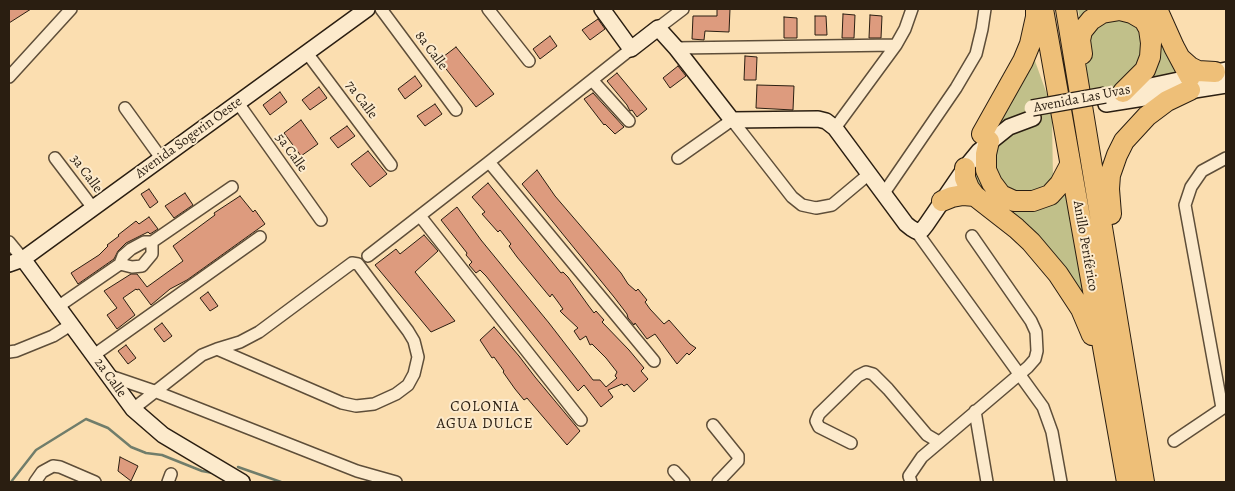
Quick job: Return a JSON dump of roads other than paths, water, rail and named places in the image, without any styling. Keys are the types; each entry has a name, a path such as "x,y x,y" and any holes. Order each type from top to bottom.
{"highway":[{"path":"1036,9 1030,44 986,138 986,170 992,183 1001,195 1014,201 1033,201 1050,195 1060,184 1070,165"},
{"name":"Anillo Periférico","path":"1043,9 1127,482"},
{"name":"Anillo Periférico","path":"1066,9 1144,482"},
{"path":"1116,316 1109,189 1112,168 1124,141 1146,116 1190,84 1181,59 1174,48 1157,9"},
{"path":"1079,88 1083,62 1080,40 1082,31 1091,20 1102,13 1120,10 1132,13 1144,20 1149,29 1150,57 1145,70 1112,98"},
{"path":"1181,59 1198,71 1222,76"},
{"path":"965,168 965,178 975,196 1016,228 1058,274 1082,309 1106,368"},
{"path":"942,201 952,196 975,196"}],"street":[{"path":"9,78 71,9"},
{"name":"Avenida Sogerin Oeste","path":"9,264 23,258 368,9"},
{"name":"8a Calle","path":"381,9 456,110"},
{"path":"488,9 529,61"},
{"path":"602,9 631,49"},
{"path":"368,256 683,9"},
{"path":"835,128 896,45 905,29 912,9"},
{"path":"884,194 956,88 976,54 985,9"},
{"path":"658,28 676,48 792,197 802,205 816,208 832,205 869,174"},
{"path":"676,48 896,45"},
{"name":"7a Calle","path":"307,53 391,165"},
{"name":"Avenida Las Uvas","path":"916,231 922,230 926,225 1000,120 1017,112 1033,113 1190,84 1222,76"},
{"path":"592,80 629,121"},
{"name":"5a Calle","path":"238,103 321,220"},
{"path":"125,108 162,158"},
{"path":"678,158 732,120 818,119 826,121 835,128 906,224 916,231 1042,407 1052,432 1061,482"},
{"name":"3a Calle","path":"55,158 93,208"},
{"path":"1174,441 1224,407 1185,205 1192,187 1202,172 1226,158"},
{"path":"489,162 654,361"},
{"path":"59,306 120,264 123,256 130,249 144,242 152,242 232,187"},
{"path":"420,216 581,420"},
{"path":"911,482 909,476 922,457 1020,374 1035,359 1037,352 1036,332 1031,321 972,236"},
{"path":"94,355 260,237"},
{"name":"2a Calle","path":"9,242 59,306 133,409 163,435 242,482"},
{"path":"120,264 132,267 142,266 152,254 152,242"},
{"path":"133,409 202,355 217,349 240,342 259,332 352,263 358,264 408,331 414,341 418,357 414,374 408,385 396,394 374,404 356,406 342,403 217,349"},
{"path":"9,352 53,336 72,324"},
{"path":"851,443 819,427 816,421 819,414 858,376 866,372 873,374 888,389 927,436 939,442"},
{"path":"107,375 357,471 396,482"},
{"path":"975,411 987,482"},
{"path":"713,425 738,456 738,461 718,482"},
{"path":"35,482 42,472 53,466 60,467 95,482"},
{"path":"674,471 684,482"}],"waterway":[{"path":"11,482 36,450 86,419 108,428 131,447 146,453 162,455 202,471 213,473"},
{"path":"238,467 281,482"}],"district":[{"name":"COLONIA AGUA DULCE","path":"485,416"}]}
